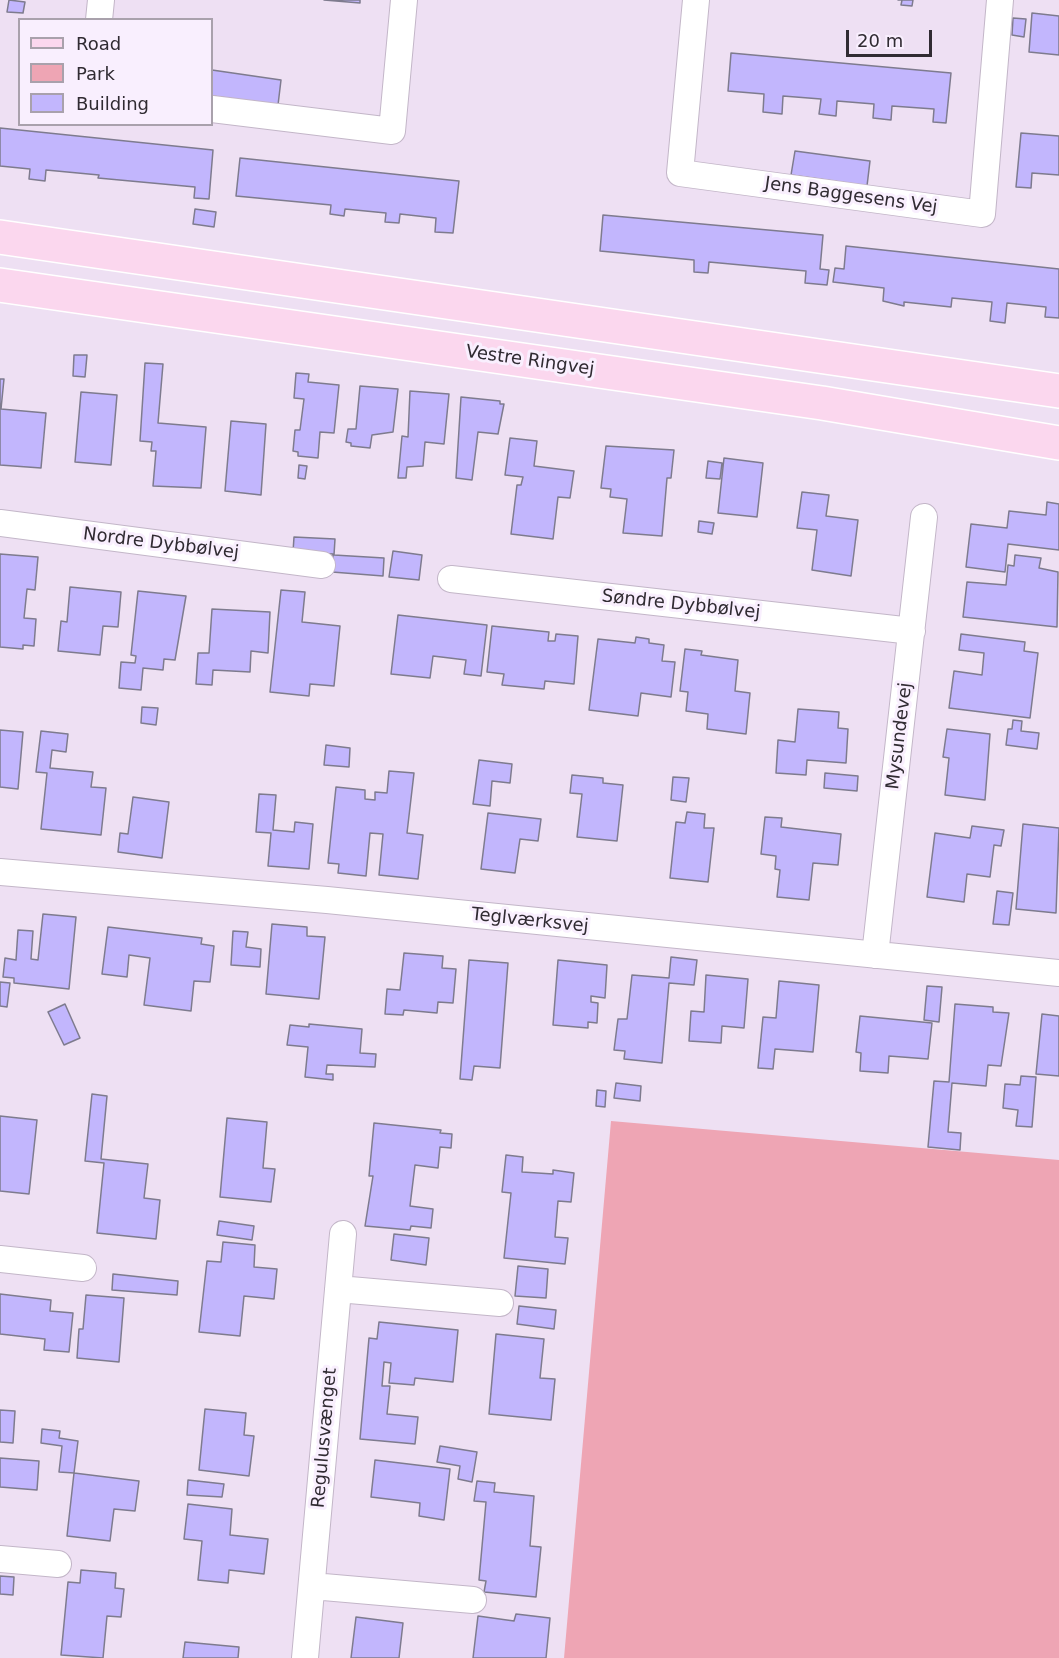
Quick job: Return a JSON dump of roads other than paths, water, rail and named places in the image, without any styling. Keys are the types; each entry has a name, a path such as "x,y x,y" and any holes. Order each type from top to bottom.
{"main road":[{"path":"0,237 1059,391"},
{"name":"Vestre Ringvej","path":"0,285 822,403 1059,443"}],"street":[{"path":"99,18 101,0"},
{"path":"213,109 392,131 404,0"},
{"name":"Jens Baggesens Vej","path":"696,0 680,173 982,214 1000,0"},
{"name":"Mysundevej","path":"874,955 924,517"},
{"name":"Nordre Dybbølvej","path":"0,523 322,565"},
{"name":"Søndre Dybbølvej","path":"451,579 912,630"},
{"name":"Teglværksvej","path":"0,872 327,900 1059,973"},
{"name":"Regulusvænget","path":"305,1658 344,1234"},
{"path":"0,1259 83,1268"},
{"path":"338,1289 500,1303"},
{"path":"0,1559 58,1564"},
{"path":"312,1586 472,1600"}]}
